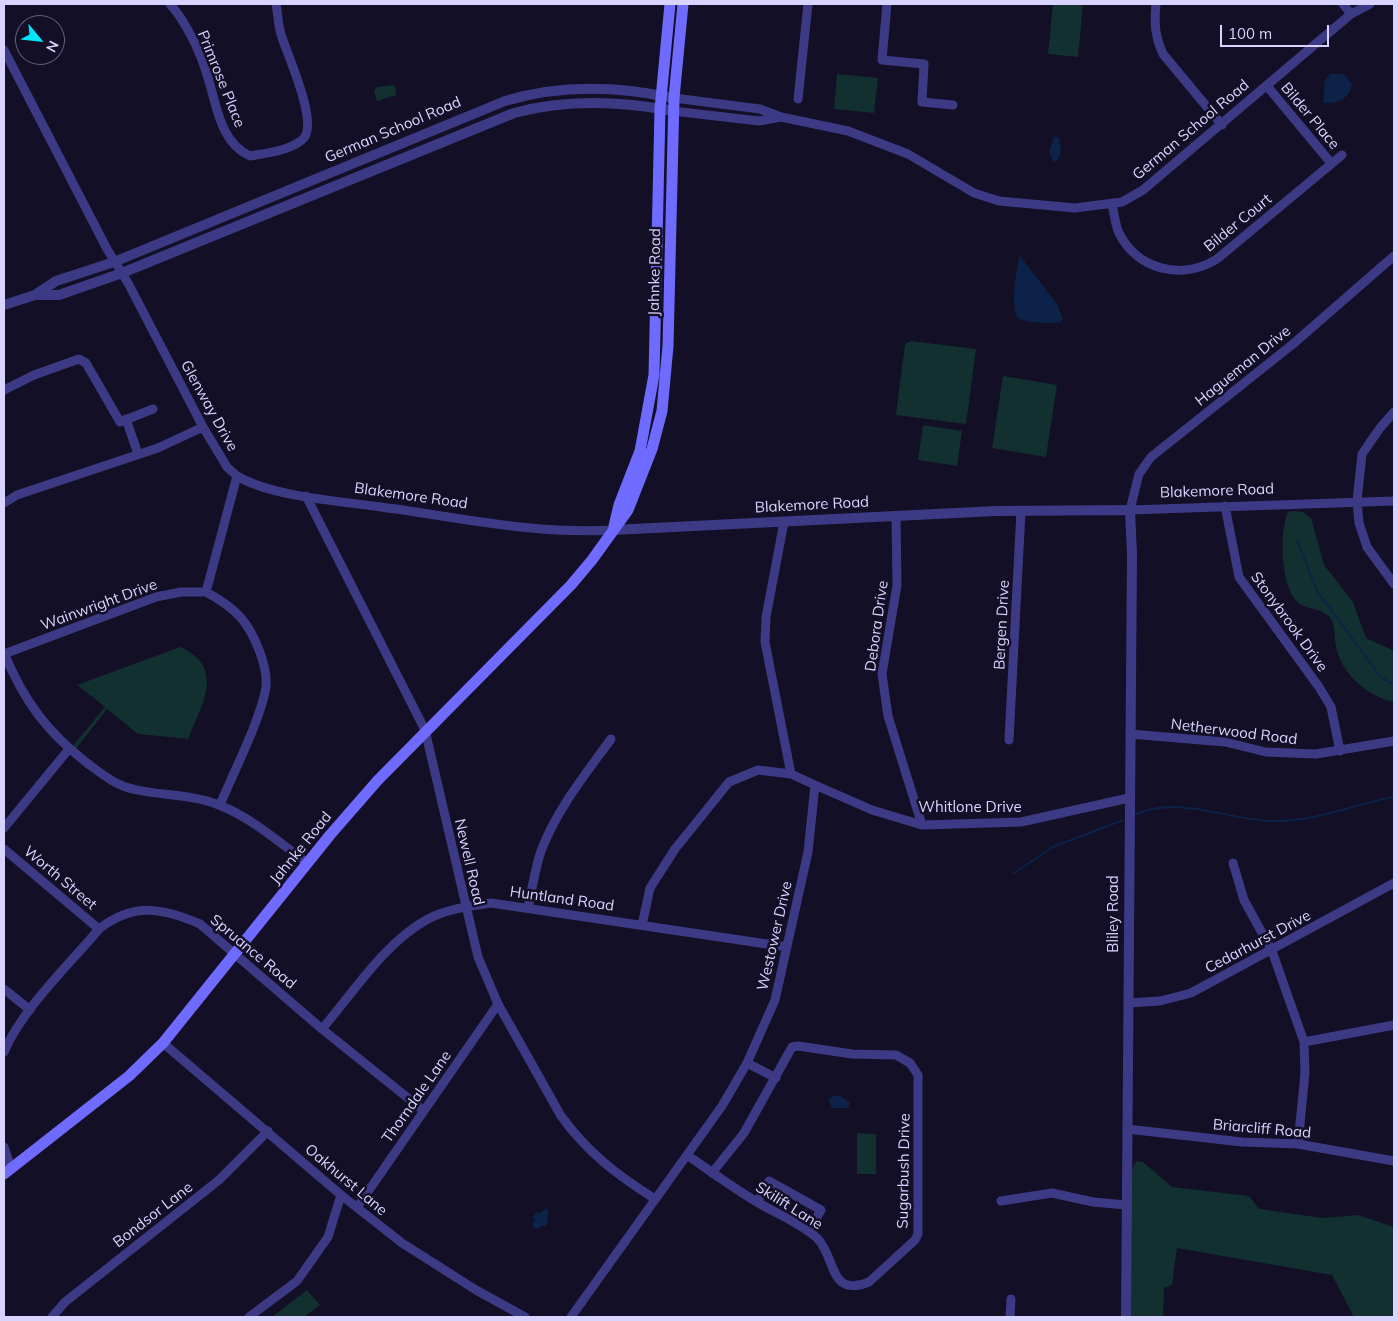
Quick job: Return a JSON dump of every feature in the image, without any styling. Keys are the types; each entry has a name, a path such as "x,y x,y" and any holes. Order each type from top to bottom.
{"main road":[{"name":"Jahnke Road","path":"612,530 619,505 638,455 653,381 660,108 670,4"},
{"name":"Jahnke Road","path":"8,1171 129,1076 164,1043 307,863 378,780 425,730 571,585 592,560 628,510 644,474 659,425 664,392 669,324 673,111 683,4"}],"street":[{"name":"Primrose Place","path":"170,4 180,16 207,74 217,113 235,146 250,156 283,149 303,140 308,132 302,90 281,34 276,4"},
{"path":"798,98 808,4"},
{"path":"887,4 882,60 924,64 922,102 953,105"},
{"path":"1156,4 1155,28 1163,54 1222,124"},
{"path":"1342,4 1351,14"},
{"name":"German School Road","path":"4,305 35,295 56,281 114,262 493,105 543,92 582,88 760,109 781,117 828,125 870,138 908,154 974,193 999,201 1064,208 1112,204 1130,199 1143,190 1351,14 1370,4"},
{"name":"Glenway Drive","path":"4,50 203,428 227,467 237,476"},
{"name":"Bilder Place","path":"1267,86 1331,163"},
{"name":"German School Road","path":"35,295 59,295 122,273 514,113 546,106 579,102 660,108 759,121 781,117"},
{"name":"Bilder Court","path":"1112,204 1119,232 1135,254 1161,269 1193,270 1217,259 1342,155"},
{"name":"Hagueman Drive","path":"1130,510 1139,474 1151,457 1293,344 1394,256"},
{"path":"4,390 34,375 80,359 86,363 120,422 153,409"},
{"path":"1394,412 1362,454 1357,501 1359,522 1367,547 1394,584"},
{"path":"126,419 138,454"},
{"path":"4,503 18,495 158,448 203,428"},
{"path":"220,805 256,718 266,686 263,664 254,641 242,620 224,602 206,592 237,476"},
{"name":"Blakemore Road","path":"237,476 250,484 306,496 520,526 589,531 1021,511 1130,510 1394,501"},
{"name":"Newell Road","path":"306,496 425,730 478,957 498,1004 560,1116 570,1129 614,1173 654,1200"},
{"name":"Stonybrook Drive","path":"1224,506 1239,577 1319,687 1331,708 1340,751"},
{"name":"Bliley Road","path":"1126,1317 1132,555 1130,510"},
{"name":"Bergen Drive","path":"1009,740 1021,511"},
{"name":"Debora Drive","path":"896,516 897,585 882,674 888,716 922,825"},
{"path":"784,522 766,617 765,642 791,774"},
{"name":"Wainwright Drive","path":"4,654 156,598 181,592 206,592"},
{"path":"4,654 27,702 42,722 69,749 106,778 144,791 205,800 220,805 248,818 307,863"},
{"name":"Netherwood Road","path":"1130,734 1225,742 1266,752 1316,754 1394,741"},
{"path":"528,908 535,874 550,832 568,800 611,739"},
{"path":"4,828 69,749"},
{"path":"642,925 650,888 675,849 729,782 758,770 791,774 815,785"},
{"name":"Whitlone Drive","path":"815,785 872,810 922,825 1021,822 1129,798"},
{"name":"Westower Drive","path":"572,1317 722,1106 747,1063 774,1000 787,947 808,852 815,785"},
{"name":"Worth Street","path":"4,849 99,929"},
{"path":"1233,864 1244,900 1272,951 1304,1042 1305,1073 1298,1144"},
{"name":"Cedarhurst Drive","path":"1128,1003 1160,1001 1191,993 1272,951 1394,883"},
{"name":"Huntland Road","path":"322,1030 397,940 429,919 465,906 491,903 787,947"},
{"name":"Spruance Road","path":"4,1052 10,1038 30,1010 99,929 112,919 154,909 177,914 200,924 322,1030 424,1111"},
{"path":"4,989 30,1010"},
{"name":"Thorndale Lane","path":"358,1206 498,1004"},
{"path":"1304,1042 1394,1025"},
{"name":"Oakhurst Lane","path":"164,1043 340,1195 358,1206 374,1221 418,1254 476,1290 525,1317"},
{"name":"Sugarbush Drive","path":"776,1078 792,1047 852,1054 896,1055 910,1063 918,1074 918,1234 915,1240 870,1282 860,1286"},
{"path":"712,1173 744,1133 776,1078 747,1063"},
{"name":"Briarcliff Road","path":"1128,1129 1242,1142 1298,1144 1394,1160"},
{"name":"Bondsor Lane","path":"56,1316 65,1302 220,1180 268,1131"},
{"path":"4,1147 8,1171"},
{"name":"Skilift Lane","path":"687,1155 756,1202 809,1232 823,1245 837,1279 848,1286 860,1286"},
{"path":"756,1202 770,1180 821,1210 809,1232"},
{"path":"1001,1200 1052,1193 1093,1202 1126,1205"},
{"path":"249,1317 296,1281 328,1237 340,1195"},
{"path":"1010,1317 1011,1299"}],"green space":[{"path":"1053,4 1083,4 1078,57 1048,54"},
{"path":"837,74 878,78 874,113 834,109"},
{"path":"395,85 396,95 377,101 374,91 377,87"},
{"path":"911,341 976,349 966,424 896,415 905,344"},
{"path":"1003,376 1057,385 1046,457 992,448"},
{"path":"923,425 962,431 957,466 918,460"},
{"path":"1288,512 1303,512 1311,518 1324,565 1353,602 1366,638 1394,651 1394,702 1367,691 1352,677 1337,651 1332,621 1323,612 1302,605 1289,588 1283,562 1283,534"},
{"path":"180,647 194,655 203,665 206,676 207,688 204,700 188,739 138,734 107,709 75,750 72,747 105,707 77,685"},
{"path":"857,1133 876,1134 876,1174 857,1174"},
{"path":"1137,1161 1143,1162 1172,1187 1249,1196 1259,1209 1323,1218 1358,1215 1394,1227 1394,1317 1354,1317 1332,1275 1177,1248 1172,1285 1164,1288 1163,1317 1129,1317 1131,1170"},
{"path":"307,1290 320,1305 304,1317 272,1317"}],"water":[{"path":"1330,74 1344,74 1352,85 1348,94 1342,100 1324,103 1325,81"},
{"path":"1054,137 1059,138 1061,151 1059,157 1054,162 1049,153"},
{"path":"1020,256 1057,304 1063,319 1061,322 1039,323 1018,318 1014,307 1014,298"},
{"path":"833,1096 841,1096 850,1103 848,1108 832,1108 829,1100"},
{"path":"545,1209 549,1211 547,1218 549,1221 545,1227 543,1225 535,1229 532,1224 535,1219 533,1217 537,1212 540,1213"}],"waterway":[{"path":"1297,540 1317,591 1380,676 1394,685"},
{"path":"1134,815 1151,809 1167,807 1202,810 1253,819 1286,821 1317,816 1394,797"},
{"path":"1014,873 1053,847 1123,820"}]}
